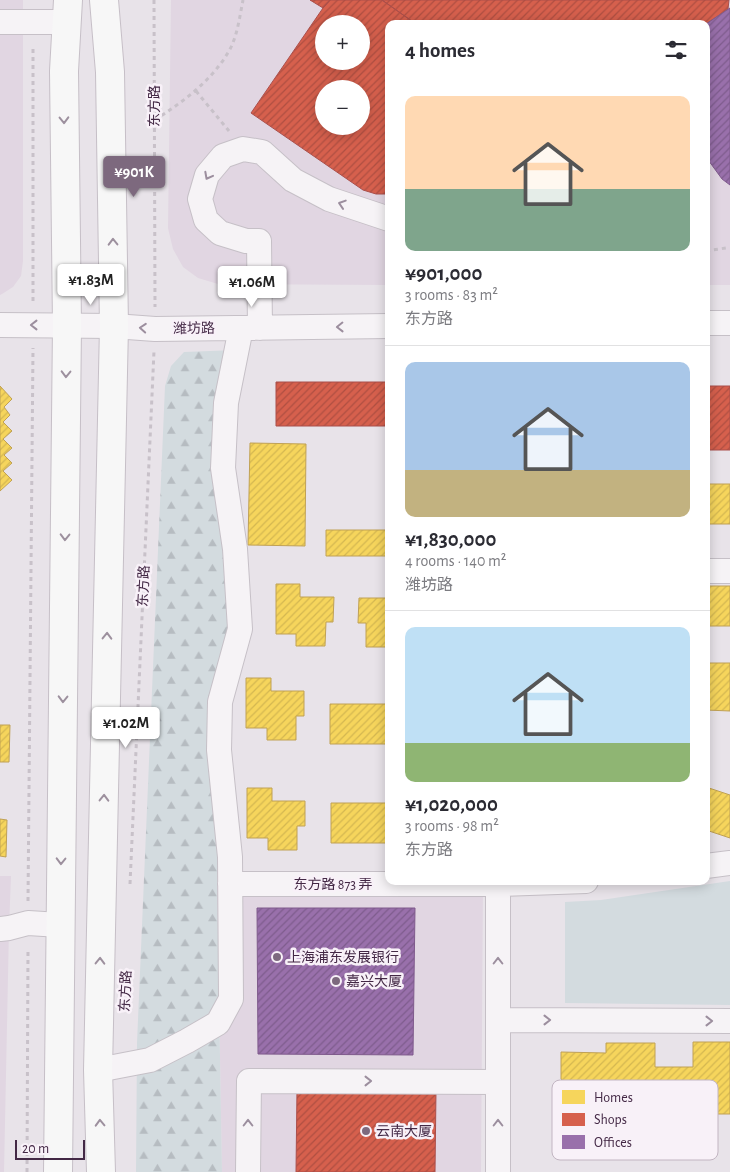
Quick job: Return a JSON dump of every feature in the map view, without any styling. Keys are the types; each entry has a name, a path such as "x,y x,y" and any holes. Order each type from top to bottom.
{"main road":[{"name":"东方路","path":"101,1172 98,1070 114,326 110,72 104,0"},
{"name":"东方路","path":"110,72 117,0"},
{"path":"52,11 64,71 67,325 58,1172"}],"street":[{"path":"0,22 52,11"},
{"path":"98,1070 150,1060 187,1041 218,1023 231,999 230,857 219,750 220,702 240,629 235,549 223,468 226,403 250,328 259,241 246,241 220,233 206,220 200,199 207,175 223,156 243,149 262,152 293,180 329,199 385,218"},
{"path":"710,323 730,323"},
{"name":"潍坊路","path":"0,325 114,326 155,329 385,326"},
{"path":"710,571 730,571"},
{"path":"710,866 730,863"},
{"name":"东方路 873 弄","path":"230,884 385,884"},
{"path":"498,885 498,1172"},
{"path":"0,929 28,923 60,925"},
{"path":"498,1020 730,1021"},
{"path":"248,1172 248,1081 498,1082"}],"path":[{"name":"东方路","path":"130,886 155,329 154,0"},
{"path":"154,120 176,107 216,70 232,47 242,0"},
{"path":"26,1172 33,325 52,11"},
{"path":"196,90 243,149"},
{"path":"710,250 726,248"}],"shaded area":[{"path":"0,0 23,0 23,261 21,276 13,287 0,295"},
{"path":"171,0 730,0 730,285 710,285 710,20 385,20 385,285 218,284 198,278 183,267 173,249 168,228"},
{"path":"0,876 11,876 4,1172 0,1172"},
{"path":"217,884 483,885 481,1172 222,1172"}],"green space":[{"path":"236,350 226,403 240,629 220,702 217,884 222,1172 136,1172 137,1043 165,386 171,366 184,352"},
{"path":"730,881 730,1005 565,1003 565,902 601,900"}],"building: Homes":[{"path":"0,386 12,399 4,407 10,415 3,422 12,431 3,439 12,448 4,455 12,463 3,471 12,480 0,491"},
{"path":"250,443 306,444 305,546 248,545"},
{"path":"710,484 730,484 730,524 710,524"},
{"path":"326,530 385,530 385,556 326,556"},
{"path":"276,584 300,584 300,597 334,597 333,622 326,622 325,646 296,646 296,634 276,634"},
{"path":"710,586 730,586 730,626 710,626"},
{"path":"359,598 385,598 385,647 366,647 366,623 358,623"},
{"path":"710,663 730,663 730,711 710,710"},
{"path":"246,678 271,678 271,691 304,691 304,716 296,716 296,740 267,740 267,728 246,728"},
{"path":"330,704 385,704 385,744 330,744"},
{"path":"0,725 10,725 9,762 0,762"},
{"path":"247,788 272,788 272,801 305,801 305,826 297,826 297,850 268,850 268,838 247,838"},
{"path":"710,788 730,795 730,838 710,831"},
{"path":"331,803 385,803 385,843 331,843"},
{"path":"0,819 7,820 6,857 0,856"},
{"path":"693,1042 730,1042 730,1114 718,1114 718,1080 562,1080 561,1052 606,1053 606,1043 655,1043 655,1067 693,1067"}],"building: Shops":[{"path":"310,0 330,0 323,8"},
{"path":"330,0 382,0 410,20 385,20 385,194 376,194 363,190 251,113 315,20 315,70 370,70 370,15 318,15"},
{"path":"382,0 729,0 728,9 710,21 410,20"},
{"path":"276,382 385,382 385,426 276,426"},
{"path":"710,386 730,386 730,450 710,450"},
{"name":"云南大厦","path":"297,1089 436,1090 435,1172 296,1172"}],"building: Offices":[{"path":"730,8 730,185 722,179 710,162 710,21"},
{"name":"嘉兴大厦","path":"257,908 415,908 413,1055 258,1054"}],"place":[{"name":"上海浦东发展银行","path":"277,957"},
{"name":"嘉兴大厦","path":"336,981"},
{"name":"云南大厦","path":"366,1131"}]}
